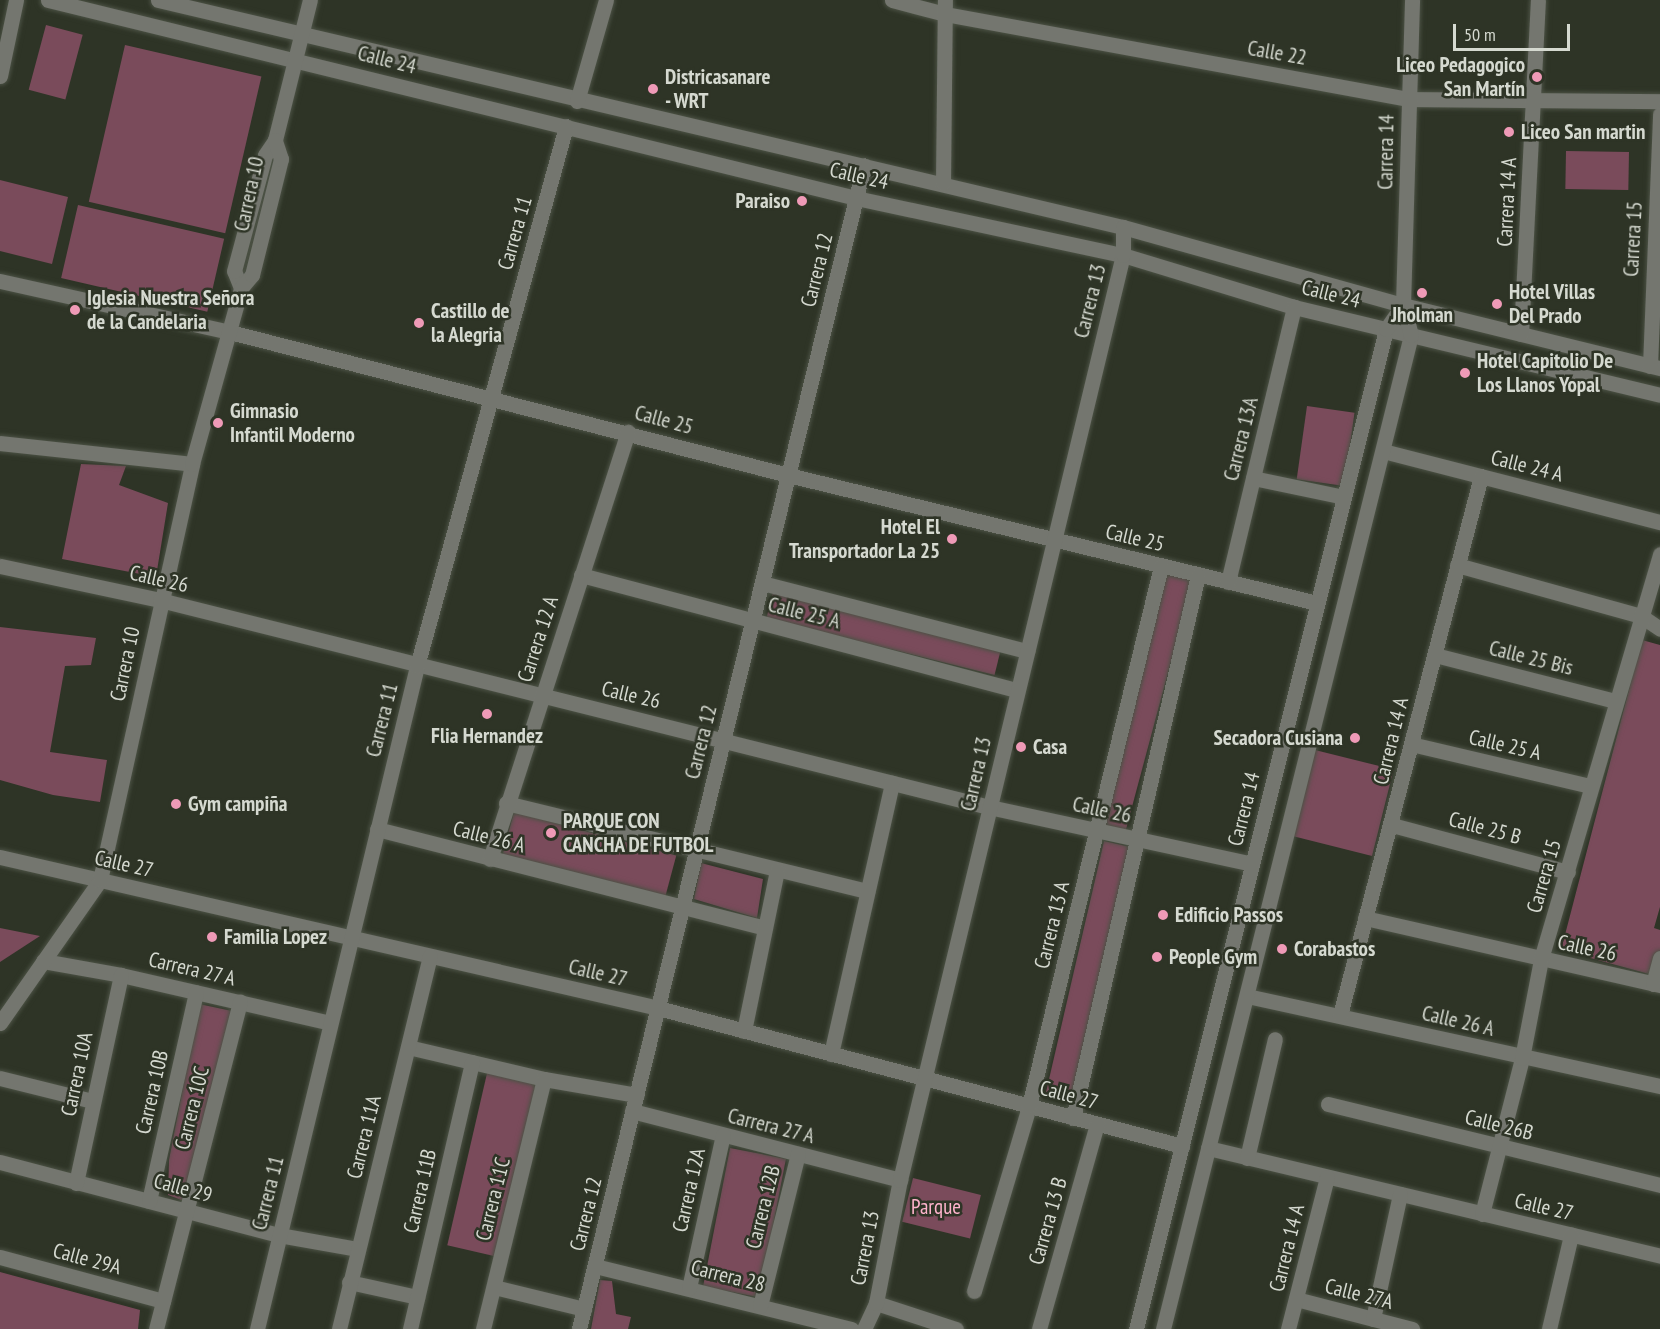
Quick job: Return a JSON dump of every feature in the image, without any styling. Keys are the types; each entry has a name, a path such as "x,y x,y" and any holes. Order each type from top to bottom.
{"street":[{"path":"0,76 16,0"},
{"name":"Calle 24","path":"48,0 297,59 856,198 1123,255 1294,307 1660,395"},
{"name":"Calle 24","path":"158,0 1123,227 1403,305 1655,367"},
{"name":"Carrera 10","path":"0,1023 100,880 160,600 192,464 241,288 234,271 265,155 276,140 310,0"},
{"path":"577,100 606,0"},
{"name":"Calle 22","path":"892,0 945,7 1408,99 1660,100"},
{"name":"Carrera 14","path":"1163,1329 1411,335 1403,305 1412,0"},
{"name":"Carrera 14 A","path":"1521,334 1538,0"},
{"path":"943,183 945,7"},
{"name":"Carrera 15","path":"1655,367 1660,114"},
{"name":"Carrera 11","path":"257,1329 417,666 566,126"},
{"name":"Carrera 12","path":"579,1329 864,165"},
{"name":"Carrera 13","path":"864,1329 876,1303 900,1180 1123,255 1123,227"},
{"name":"Calle 25","path":"0,281 230,332 628,432 788,475 1317,603"},
{"name":"Carrera 14","path":"1136,1329 1386,329 1403,305"},
{"name":"Carrera 13A","path":"1228,582 1294,307"},
{"name":"Carrera 12 A","path":"490,859 506,802 628,432"},
{"path":"0,443 192,464"},
{"name":"Calle 24 A","path":"1383,451 1660,522"},
{"name":"Carrera 14 A","path":"1340,1015 1392,825 1480,476"},
{"path":"1253,478 1344,497"},
{"name":"Carrera 15","path":"1482,1214 1522,1058 1541,959 1660,554"},
{"path":"1457,565 1641,616 1660,629"},
{"name":"Calle 26","path":"0,566 160,600 989,807 1252,864"},
{"name":"Carrera 13 A","path":"974,1291 1029,1106 1161,566"},
{"name":"Calle 25 A","path":"581,575 752,622 1017,690"},
{"path":"1073,1118 1139,840 1198,575"},
{"name":"Calle 25 A","path":"762,583 1027,651"},
{"name":"Calle 25 Bis","path":"1435,655 1616,701"},
{"name":"Calle 25 A","path":"1411,744 1590,786"},
{"path":"831,1054 892,783"},
{"path":"506,802 867,891"},
{"name":"Calle 25 B","path":"1392,825 1568,872"},
{"name":"Calle 26 A","path":"377,829 490,859 683,905 765,928"},
{"name":"Calle 27","path":"0,857 658,1008 1182,1146"},
{"path":"744,1032 777,870"},
{"name":"Calle 26","path":"1365,918 1657,984"},
{"name":"Carrera 11A","path":"339,1329 430,956"},
{"path":"1657,984 1660,958"},
{"name":"Carrera 27 A","path":"43,961 121,975 330,1023"},
{"name":"Carrera 10A","path":"76,1183 121,975"},
{"name":"Carrera 10B","path":"149,1201 196,992"},
{"name":"Calle 26 A","path":"1246,996 1340,1015 1522,1058 1660,1086"},
{"name":"Carrera 10C","path":"156,1329 240,1002"},
{"path":"1247,1158 1275,1039"},
{"path":"408,1047 544,1079 637,1095"},
{"name":"Carrera 11B","path":"410,1329 472,1062"},
{"path":"0,1078 93,1101"},
{"name":"Carrera 11C","path":"483,1329 544,1079"},
{"name":"Calle 26B","path":"1328,1104 1499,1148 1660,1185"},
{"name":"Carrera 27 A","path":"633,1111 900,1180"},
{"name":"Carrera 13 B","path":"1039,1329 1097,1124"},
{"name":"Carrera 12A","path":"689,1288 723,1135"},
{"name":"Calle 27","path":"1208,1148 1660,1256"},
{"name":"Carrera 12B","path":"760,1306 798,1154"},
{"name":"Calle 29","path":"0,1162 279,1235 357,1249"},
{"name":"Carrera 14 A","path":"1288,1329 1327,1177"},
{"path":"1373,1319 1400,1194"},
{"path":"1550,1329 1571,1235"},
{"name":"Calle 29A","path":"0,1257 163,1301"},
{"name":"Carrera 28","path":"594,1266 851,1329"},
{"path":"349,1282 417,1297"},
{"path":"494,1287 584,1310"},
{"name":"Calle 27A","path":"1296,1299 1412,1329"},
{"path":"876,1303 955,1329"}],"green space":[{"path":"46,25 83,35 65,100 29,90"},
{"path":"125,45 261,76 225,233 89,202"},
{"path":"1566,151 1629,152 1628,190 1565,189"},
{"path":"0,180 68,197 52,264 0,251"},
{"path":"78,205 224,239 207,312 61,278"},
{"path":"1307,406 1355,413 1344,486 1297,479"},
{"path":"81,464 126,466 119,485 168,503 156,577 62,559"},
{"path":"1167,572 1193,579 1125,832 1099,825"},
{"path":"773,592 1001,649 994,675 766,618"},
{"path":"0,627 96,638 91,665 65,666 50,752 107,760 100,802 53,795 0,780"},
{"path":"1642,640 1660,645 1660,907 1654,928 1660,930 1660,977 1561,950"},
{"path":"1315,750 1394,770 1372,856 1293,836"},
{"name":"PARQUE CON CANCHA DE FUTBOL","path":"514,812 676,855 665,898 503,855"},
{"path":"1104,841 1131,847 1072,1104 1045,1097"},
{"path":"701,863 763,879 757,918 694,899"},
{"path":"0,928 40,936 0,962"},
{"path":"199,1004 232,1011 184,1201 168,1195 169,1160"},
{"path":"488,1069 537,1080 496,1257 447,1245"},
{"path":"730,1148 786,1159 759,1297 703,1286"},
{"name":"Parque","path":"913,1178 981,1195 970,1239 902,1222"},
{"path":"0,1272 140,1310 138,1329 0,1329"},
{"path":"600,1280 612,1281 616,1314 631,1317 628,1329 591,1329"}],"place":[{"name":"Liceo Pedagogico San Martín","path":"1537,77"},
{"name":"Districasanare - WRT","path":"653,89"},
{"name":"Liceo San martin","path":"1509,132"},
{"name":"Paraiso","path":"802,201"},
{"name":"Jholman","path":"1422,293"},
{"name":"Hotel Villas Del Prado","path":"1497,304"},
{"name":"Iglesia Nuestra Señora de la Candelaria","path":"75,310"},
{"name":"Castillo de la Alegria","path":"419,323"},
{"name":"Hotel Capitolio De Los Llanos Yopal","path":"1465,373"},
{"name":"Gimnasio Infantil Moderno","path":"218,423"},
{"name":"Hotel El Transportador La 25","path":"952,539"},
{"name":"Flia Hernandez","path":"487,714"},
{"name":"Secadora Cusiana","path":"1355,738"},
{"name":"Casa","path":"1021,747"},
{"name":"Gym campiña","path":"176,804"},
{"name":"PARQUE CON CANCHA DE FUTBOL","path":"551,833"},
{"name":"Edificio Passos","path":"1163,915"},
{"name":"Familia Lopez","path":"212,937"},
{"name":"Corabastos","path":"1282,949"},
{"name":"People Gym","path":"1157,957"}]}
